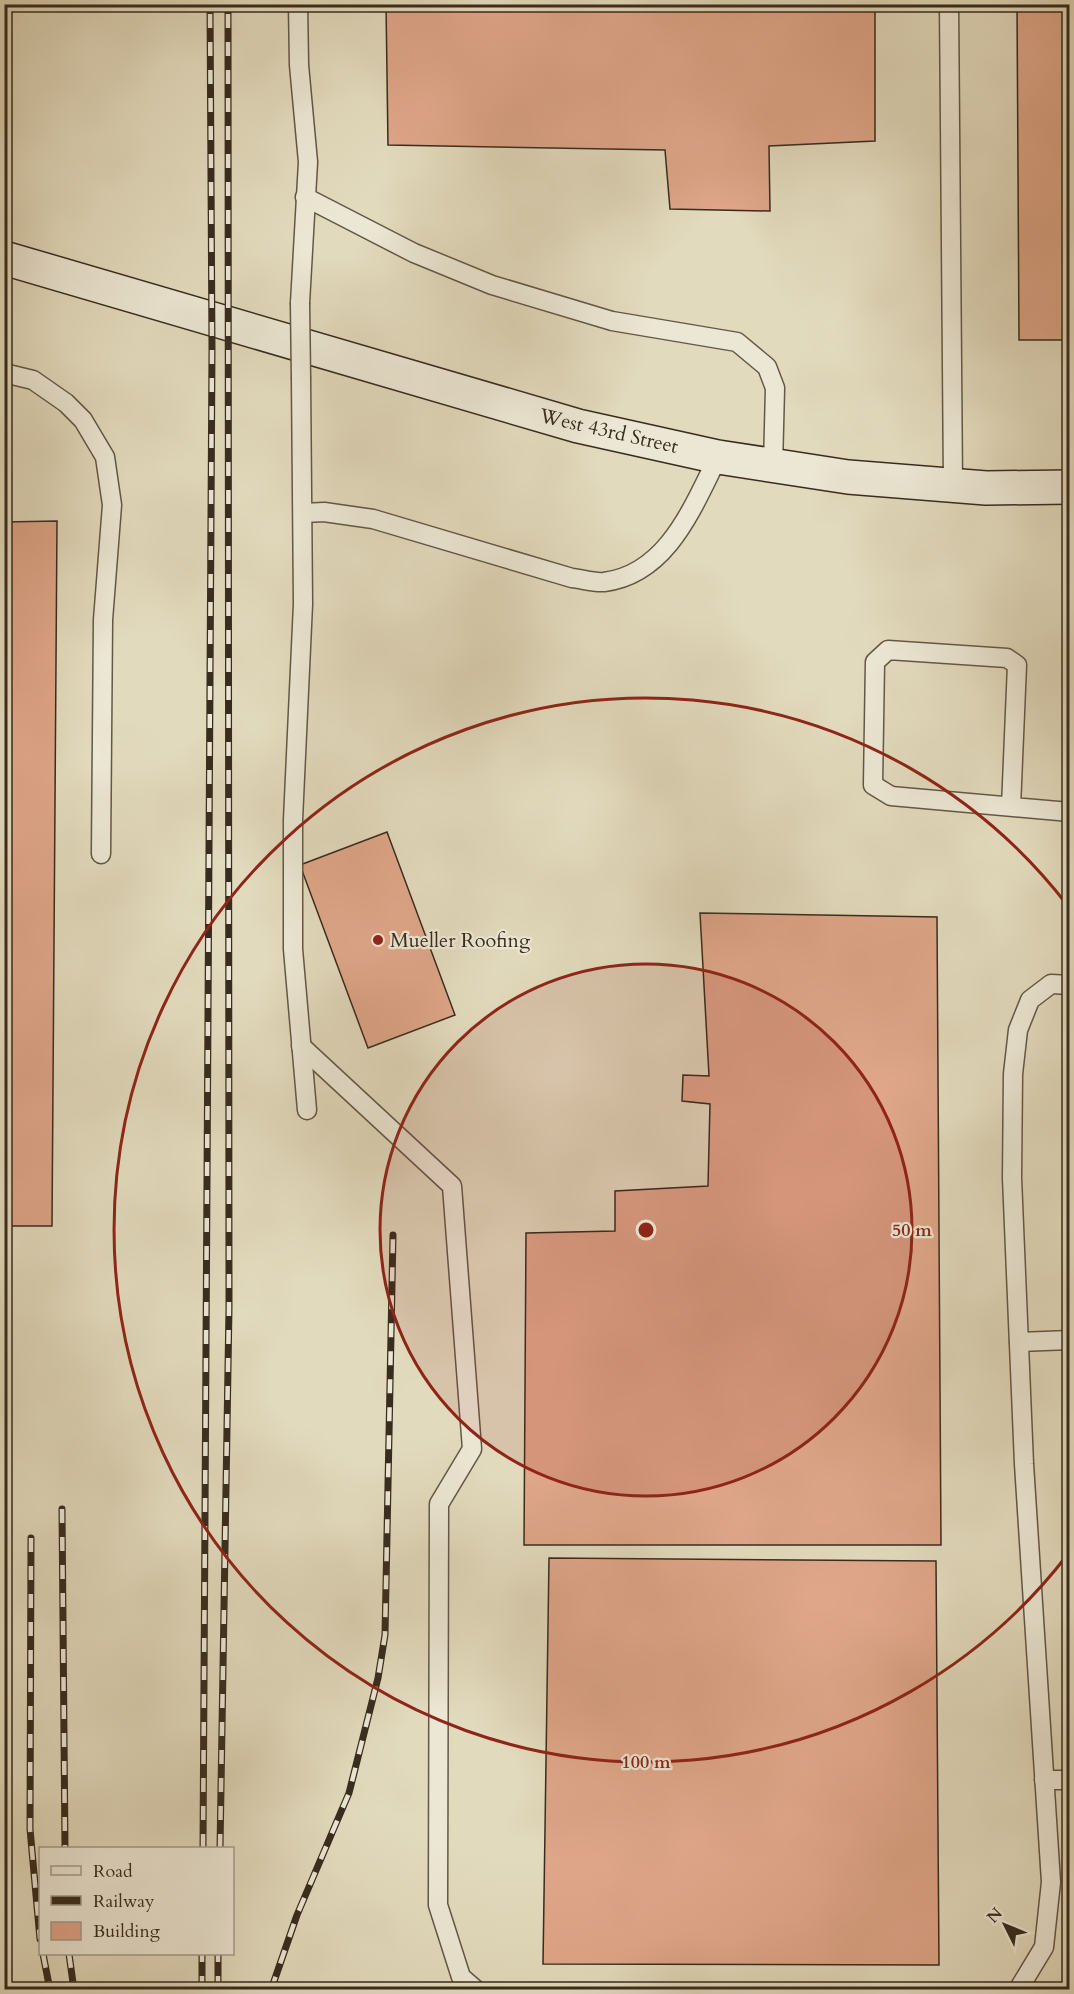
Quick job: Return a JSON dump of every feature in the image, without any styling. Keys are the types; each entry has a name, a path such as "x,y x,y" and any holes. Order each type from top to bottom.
{"street":[{"name":"West 43rd Street","path":"4,258 578,426 718,456 848,477 986,488 1070,487"}],"lane":[{"path":"298,4 299,65 308,162 300,303 303,604 293,820 293,949 307,1110"},
{"path":"950,4 953,485"},
{"path":"305,197 414,253 492,285 612,321 737,342 767,367 775,388 773,466"},
{"path":"4,374 33,380 66,403 83,420 105,457 112,505 103,620 101,854"},
{"path":"303,513 324,512 373,519 572,578 603,582 634,574 654,560 683,525 718,456"},
{"path":"1011,807 1017,665 1007,658 888,650 875,662 873,785 891,796 1011,807 1070,812"},
{"path":"1018,1989 1044,1947 1051,1882 1024,1464 1012,1178 1013,1074 1017,1030 1030,1000 1051,984 1070,985"},
{"path":"301,1046 453,1186 472,1449 439,1504 438,1905 461,1977 476,1989"},
{"path":"1019,1342 1070,1340"},
{"path":"1044,1780 1070,1780"}],"building":[{"path":"386,4 875,4 875,141 769,146 770,211 670,209 665,150 388,145"},
{"path":"1017,4 1070,4 1070,340 1019,340"},
{"path":"57,521 52,1226 4,1226 4,522"},
{"name":"Mueller Roofing","path":"387,832 455,1015 368,1048 300,865"},
{"path":"700,913 937,917 941,1545 524,1545 526,1233 615,1231 615,1191 708,1186 710,1104 682,1101 683,1075 709,1076"},
{"path":"549,1558 936,1561 939,1965 543,1964"}],"railway":[{"path":"203,1847 212,349 210,4"},
{"path":"220,1847 229,1308 228,4"},
{"path":"271,1990 297,1915 349,1793 378,1678 385,1635 393,1235"},
{"path":"62,1509 65,1847"},
{"path":"31,1538 30,1829 39,1928"},
{"path":"43,1955 50,1990"},
{"path":"69,1955 74,1990"},
{"path":"202,1955 202,1990"},
{"path":"218,1955 218,1990"}],"place":[{"name":"Mueller Roofing","path":"378,940"}]}
